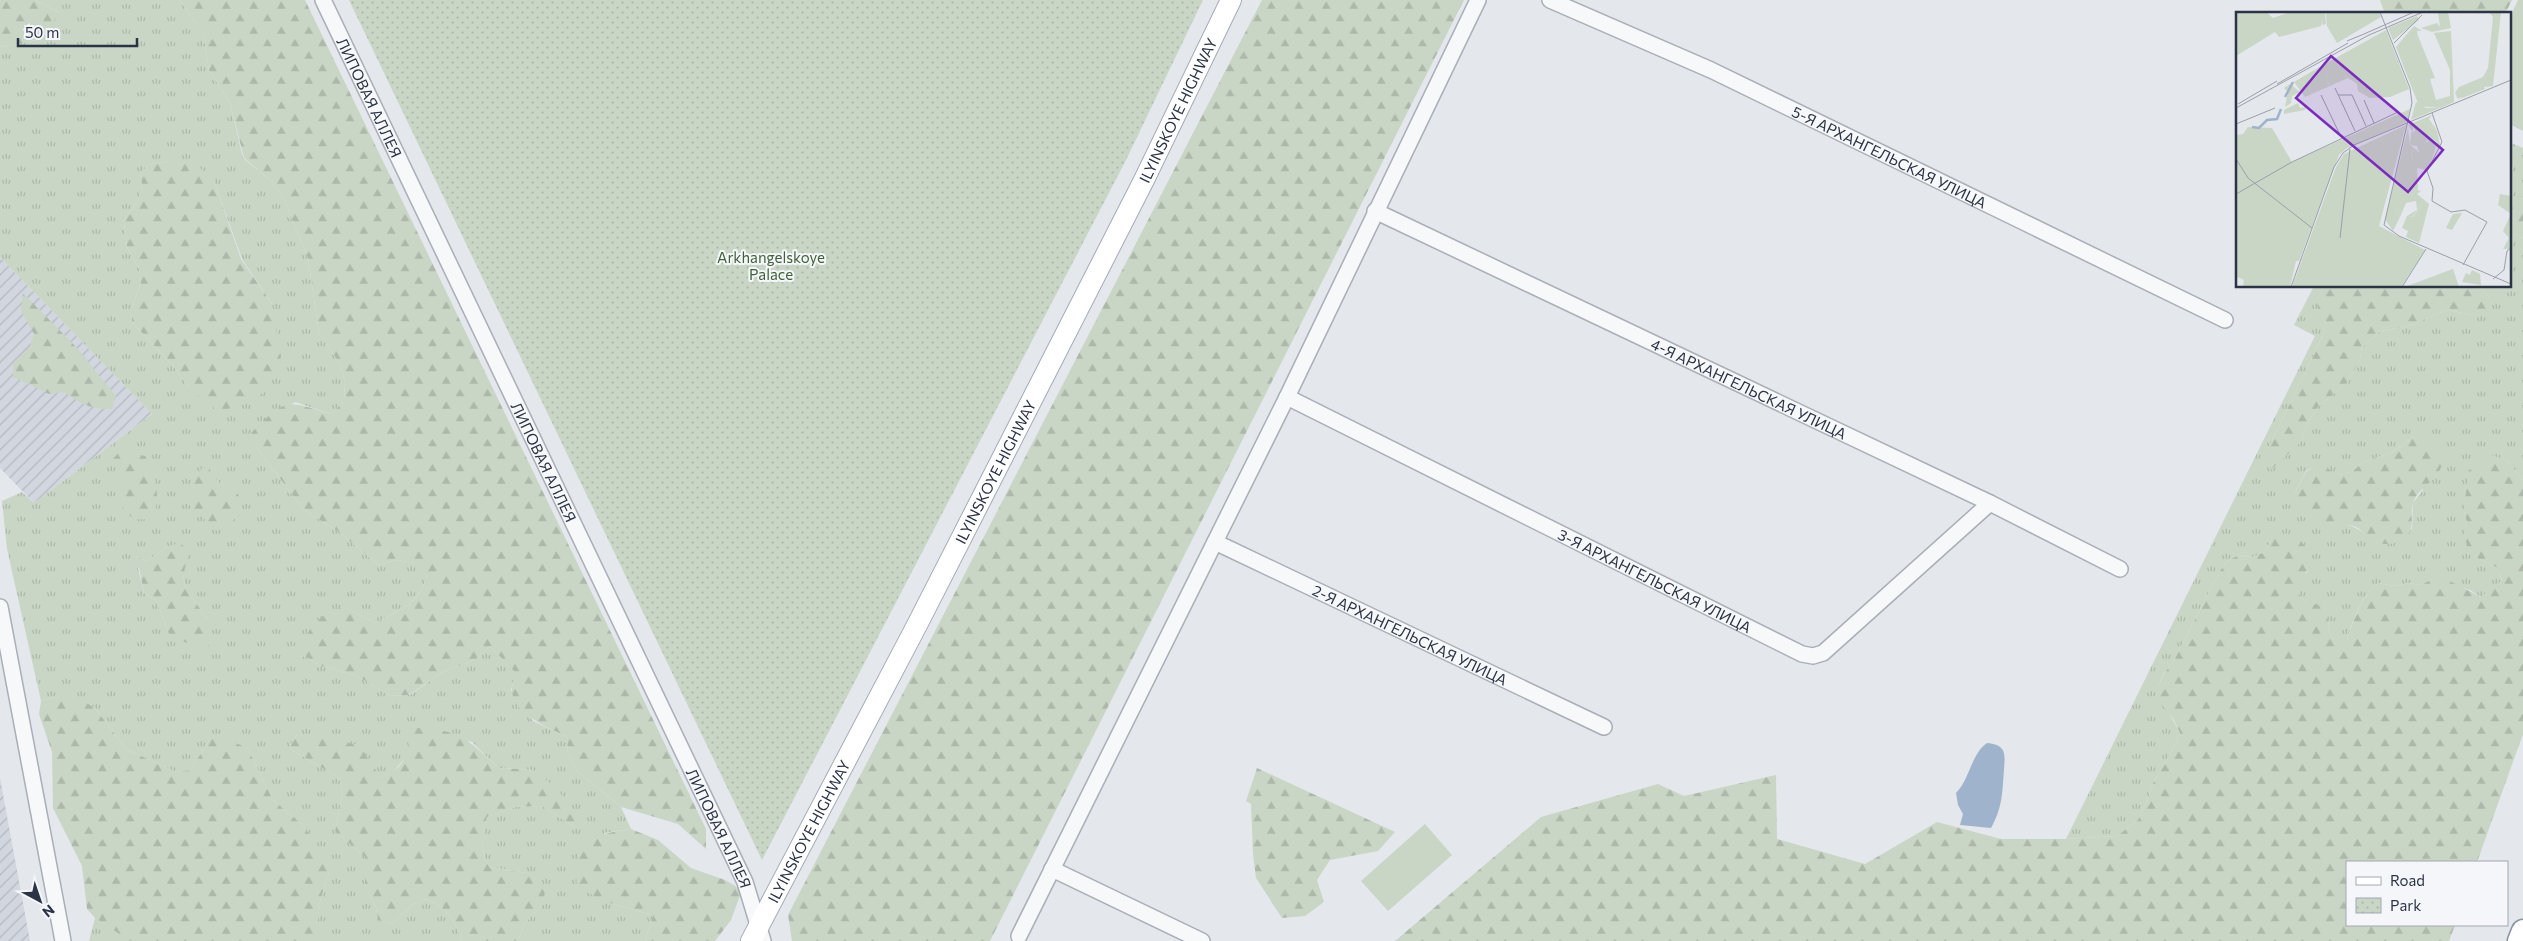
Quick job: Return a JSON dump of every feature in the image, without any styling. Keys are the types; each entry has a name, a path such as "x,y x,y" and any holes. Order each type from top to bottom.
{"highway":[{"path":"2519,941 2523,931"}],"main road":[{"name":"ILYINSKOYE HIGHWAY","path":"758,936 1144,180 1232,0"}],"street":[{"name":"ЛИПОВАЯ АЛЛЕЯ","path":"322,0 745,882 758,936"},
{"path":"1020,936 1288,397 1375,211 1478,0"},
{"name":"5-Я АРХАНГЕЛЬСКАЯ УЛИЦА","path":"1550,0 1711,70 2225,320"},
{"name":"4-Я АРХАНГЕЛЬСКАЯ УЛИЦА","path":"1375,211 1990,503 2120,569"},
{"name":"3-Я АРХАНГЕЛЬСКАЯ УЛИЦА","path":"1288,397 1793,649 1813,656 1823,653 1990,503"},
{"name":"2-Я АРХАНГЕЛЬСКАЯ УЛИЦА","path":"1215,542 1604,728"},
{"path":"0,607 63,941"},
{"path":"1052,869 1202,941"}],"shaded area":[{"path":"0,257 152,414 34,503 0,468"},
{"path":"0,778 30,941 0,941"}],"green space":[{"path":"0,0 35,0 58,12 48,30 42,36 29,42 0,47"},
{"path":"35,0 179,0 203,32 209,70 230,103 243,158 271,181 282,195 308,258 319,333 340,364 345,382 344,401 331,414 295,402 252,433 259,451 304,510 336,530 379,565 397,560 416,563 427,577 413,600 400,610 376,623 344,607 299,657 305,656 321,666 357,676 390,696 410,695 441,673 476,659 490,646 516,672 511,690 533,721 567,737 568,755 577,771 621,807 631,829 604,833 613,904 653,915 645,941 518,941 524,924 543,904 527,873 489,867 483,849 487,817 515,807 542,806 575,827 533,770 498,768 471,741 408,755 392,773 380,777 297,735 290,745 292,750 339,778 343,791 335,831 365,857 365,884 376,907 378,920 392,924 413,904 426,899 445,911 457,927 462,941 318,941 318,908 329,872 304,826 273,800 248,749 211,738 190,770 176,772 126,749 95,708 56,697 41,701 7,549 2,501 22,492 34,503 152,414 0,257 0,47 36,40 58,12","holes":["168,161 214,181 242,259 272,304 189,388 175,368 132,322 132,308 141,282 139,269 127,247 124,221 141,193 142,181 140,173 149,165","168,546 183,576 186,589 208,620 170,637 156,600 144,593 135,556 147,561"]},
{"path":"179,0 305,0 706,829 706,849 678,824 621,807 577,771 568,755 567,737 541,724 517,705 513,697 512,688 515,672 490,646 476,659 441,673 409,695 390,696 357,676 321,666 305,656 299,657 309,631 326,614 344,607 376,623 400,610 413,600 419,594 427,577 415,563 397,560 379,565 336,530 304,510 259,451 251,433 272,413 280,407 287,405 295,404 331,414 344,401 345,382 340,364 319,333 308,258 282,195 271,181 244,158 230,103 209,70 203,32"},
{"name":"Arkhangelskoye Palace","path":"349,0 1203,0 1126,160 762,860"},
{"path":"1262,0 1464,0 990,941 792,941 788,915"},
{"path":"2380,0 2512,0 2506,12 2384,12"},
{"path":"2518,0 2523,0 2523,131 2510,124 2510,17"},
{"path":"2510,142 2523,148 2523,196 2510,196"},
{"path":"168,161 195,163 214,181 241,259 272,304 281,357 264,391 255,400 219,412 189,388 175,368 132,322 132,308 141,282 139,269 127,247 124,221 141,193 142,181 140,173 149,165"},
{"path":"2510,196 2523,196 2523,238 2510,232"},
{"path":"2510,232 2523,238 2523,480 2505,459 2464,511 2467,522 2465,535 2475,557 2498,568 2502,581 2481,597 2470,590 2432,579 2421,585 2408,583 2394,586 2378,583 2362,602 2347,640 2334,640 2328,629 2329,617 2307,604 2298,593 2301,581 2308,571 2271,540 2265,552 2253,557 2239,555 2227,561 2172,664 2164,673 2160,682 2161,698 2180,733 2168,759 2153,783 2138,820 2117,836 2066,839 2315,336 2294,325 2313,288 2324,288 2317,299 2319,311 2326,323 2323,335 2268,449 2300,443 2310,419 2318,407 2348,382 2360,359 2362,347 2381,331 2408,326 2447,310 2473,315 2489,297 2482,288 2510,288","holes":["2414,436 2423,490 2413,503 2412,529 2368,537 2352,526 2321,524 2295,492 2306,471 2317,465 2341,475 2353,471 2363,462 2393,452"]},
{"path":"2324,288 2482,288 2489,297 2485,312 2473,315 2447,310 2408,326 2381,331 2362,347 2360,359 2348,382 2318,407 2310,419 2300,443 2271,470 2268,449 2323,335 2326,323 2318,311 2317,299"},
{"path":"23,293 76,347 116,396 112,409 86,405 64,392 49,394 13,377 13,364 30,347 34,334 21,311"},
{"path":"2414,436 2427,436 2444,457 2438,473 2419,492 2413,504 2410,532 2399,542 2385,544 2375,542 2356,527 2321,524 2312,519 2302,506 2295,492 2306,472 2317,464 2341,475 2353,471 2363,462 2393,452"},
{"path":"121,450 145,456 149,462 157,494 153,518 134,518 127,513 121,504 126,492 113,459"},
{"path":"2490,455 2505,459 2523,480 2523,734 2477,861 2346,861 2346,926 2455,926 2449,941 1395,941 1541,817 1658,784 1684,796 1776,775 1777,839 1865,864 1937,822 2001,839 2066,839 2117,836 2138,820 2153,783 2168,759 2180,733 2174,720 2157,699 2160,684 2227,561 2239,555 2253,557 2265,552 2271,540 2278,537 2290,536 2296,538 2305,545 2312,558 2298,593 2307,604 2320,605 2329,617 2328,629 2334,640 2347,640 2355,616 2367,595 2378,583 2394,586 2408,583 2421,585 2432,579 2446,579 2481,597 2502,580 2498,568 2475,557 2467,548 2465,535 2467,522 2464,511 2468,471"},
{"path":"202,468 209,468 220,483 236,491 242,502 239,516 217,531 188,504 194,480"},
{"path":"180,543 189,551 183,576 186,589 208,620 209,647 196,646 170,637 156,600 144,593 139,568 128,561 135,556 147,561 168,546"},
{"path":"56,697 83,701 95,708 126,749 176,772 190,770 211,738 225,737 248,749 273,800 304,826 326,860 329,872 318,908 318,941 130,941 95,918 87,909 82,866 53,808 52,752 39,714 41,701"},
{"path":"410,727 439,730 459,736 476,747 498,768 533,770 554,786 577,814 575,827 542,806 515,807 487,817 483,849 489,867 527,873 545,891 543,904 524,924 518,941 462,941 457,927 445,911 426,899 413,904 392,924 378,920 376,907 365,884 365,857 335,831 343,791 339,778 292,750 290,745 297,735 360,745 380,777 396,769 405,758"},
{"path":"1257,768 1395,832 1378,851 1330,860 1317,880 1324,902 1305,916 1282,918 1256,878 1251,804 1246,801"},
{"path":"1425,824 1452,855 1388,911 1361,881"},
{"path":"631,829 658,840 691,868 725,880 742,890 731,920 715,941 645,941 653,915 613,904 577,888 576,872 578,860 581,850 587,843 604,834"},
{"path":"95,918 129,939 130,941 89,941"}],"water":[{"path":"1987,743 2001,748 2004,755 2002,793 1998,813 1991,828 1960,825 1963,814 1958,805 1956,793 1965,781 1977,753"}]}
